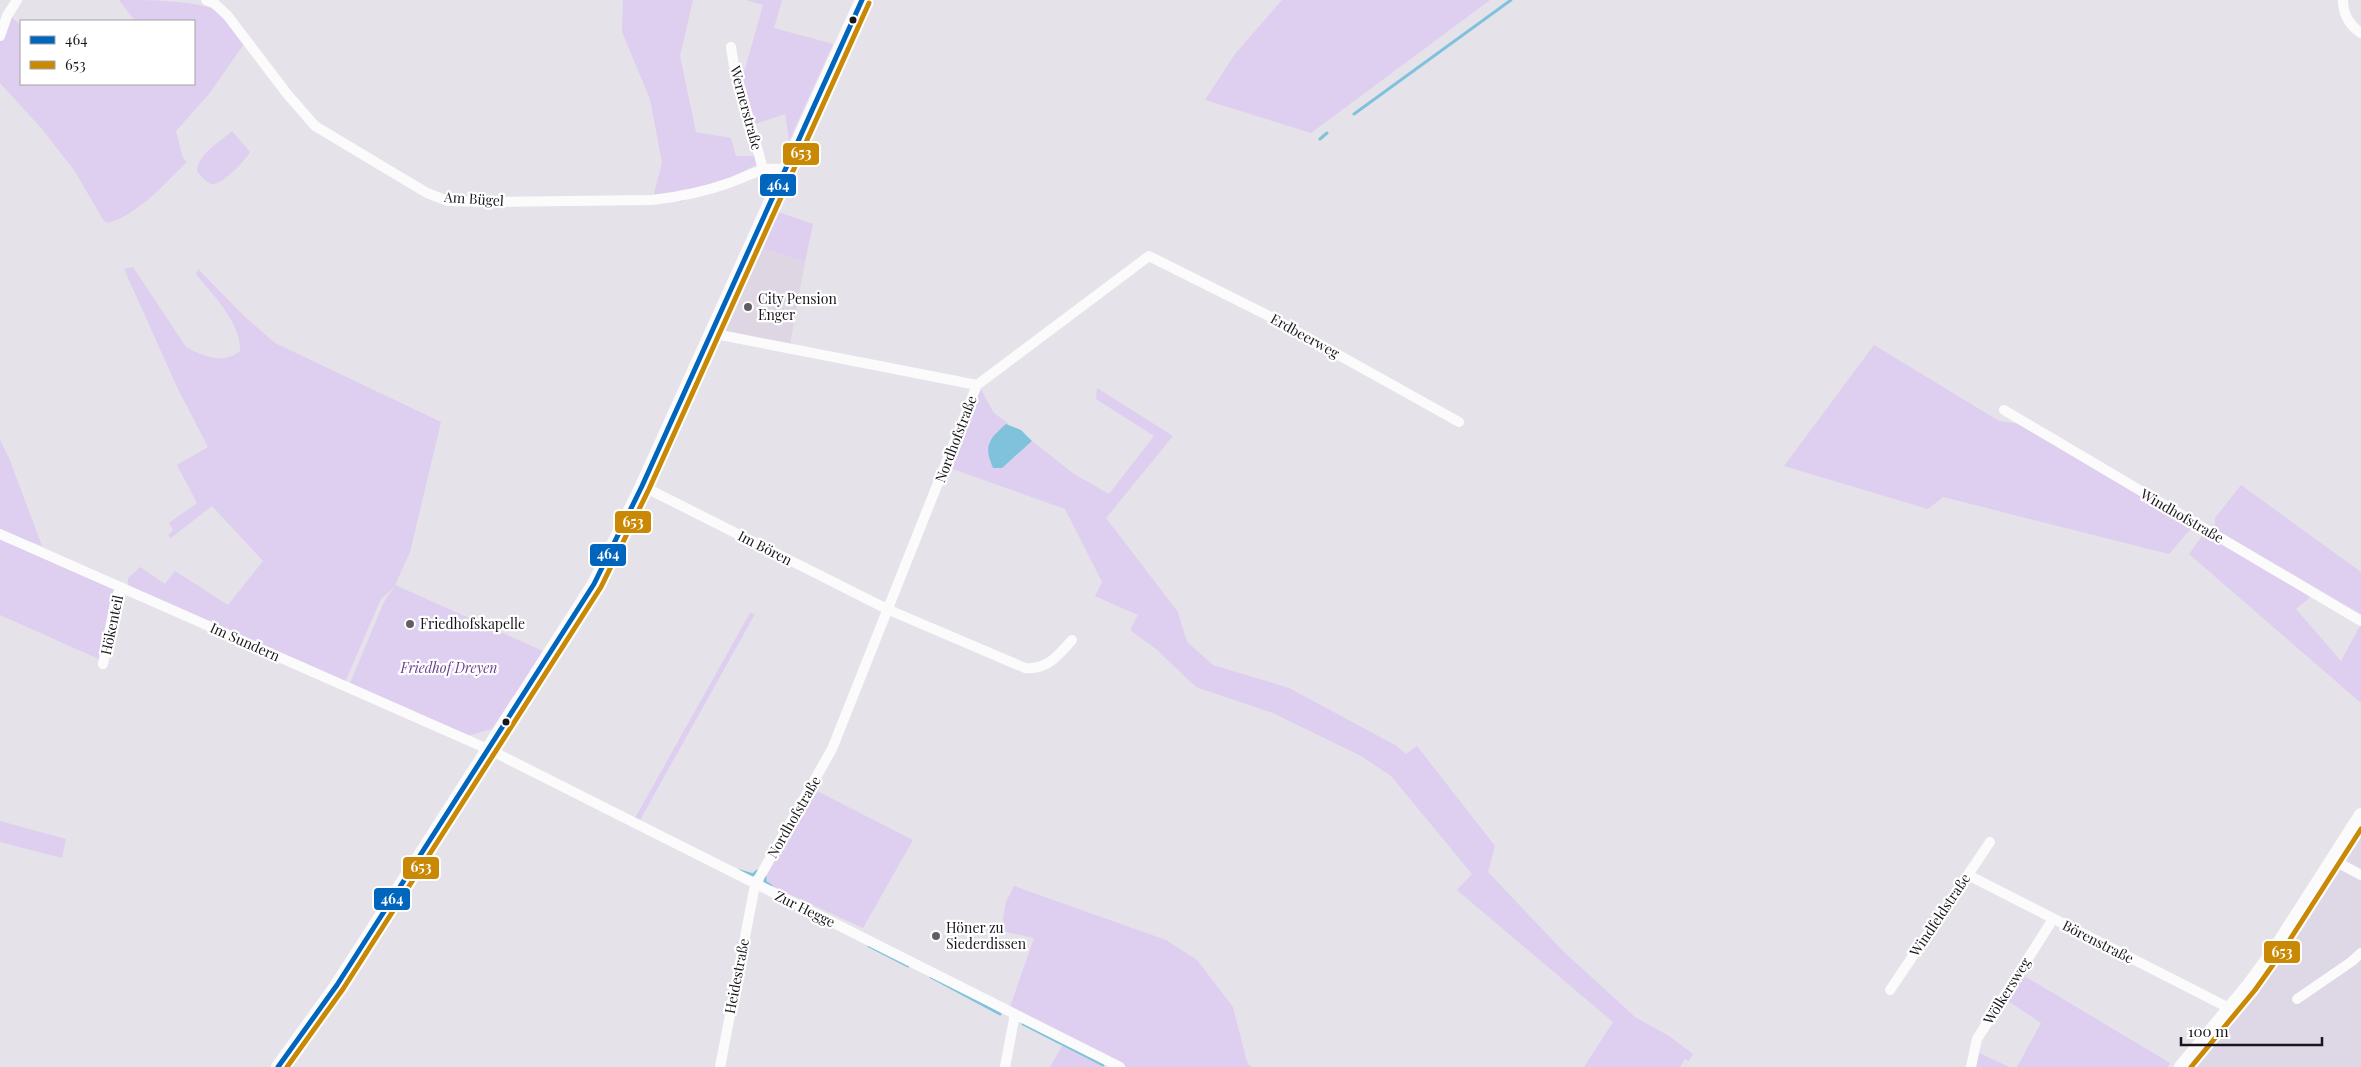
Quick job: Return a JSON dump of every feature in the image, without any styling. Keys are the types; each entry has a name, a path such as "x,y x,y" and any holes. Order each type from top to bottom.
{"main road":[{"path":"278,1067 337,985 490,750 594,584 642,486 862,0"},
{"path":"2181,1067 2274,950 2361,815"}],"street":[{"path":"0,36 4,13 17,0"},
{"name":"Am Bügel","path":"206,0 214,3 227,15 288,95 315,126 427,193 448,200 493,202 675,198 728,183 763,169 774,167 785,170"},
{"path":"2343,0 2343,11 2352,27 2361,33"},
{"name":"Wernerstraße","path":"731,48 734,66 763,169"},
{"name":"Nordhofstraße","path":"756,885 832,749 889,610 977,385 1149,256"},
{"name":"Erdbeerweg","path":"1149,256 1265,314 1459,422"},
{"path":"710,333 977,385"},
{"name":"Windhofstraße","path":"2004,410 2361,621"},
{"name":"Im Bören","path":"642,486 889,610"},
{"name":"Im Sundern","path":"0,534 490,750"},
{"name":"Hökenteil","path":"103,664 116,598 120,587"},
{"path":"889,610 1025,668 1035,669 1050,664 1072,640"},
{"name":"Zur Hegge","path":"490,750 1120,1067"},
{"name":"Windfeldstraße","path":"1890,990 1990,842"},
{"path":"2333,860 2361,875"},
{"name":"Börenstraße","path":"1968,875 2229,1008"},
{"name":"Heidestraße","path":"720,1067 756,885"},
{"name":"Wölkersweg","path":"1970,1067 1977,1039 2053,919"},
{"path":"2297,999 2361,953"},
{"path":"1005,1067 1015,1014"}],"shaded area":[{"path":"763,248 805,262 790,345 719,332 740,283 746,284"},
{"path":"2361,827 2361,1067 2194,1067 2239,1012 2294,933"}],"green space":[{"path":"119,0 170,1 209,7 222,15 244,44 209,94 176,131 183,158 187,162 141,205 108,223 104,221 74,170 42,129 0,83 0,40 12,17 20,25 20,85 195,85 195,20 134,20"},
{"path":"623,0 693,0 680,56 696,132 731,138 736,156 755,156 756,165 681,202 657,204 654,193 662,163 650,99 622,32"},
{"path":"746,0 782,0 774,28 833,44 789,141 785,114 752,125 738,74 745,69 763,5"},
{"path":"1282,0 1490,0 1311,133 1205,100 1235,54"},
{"path":"232,131 250,152 227,177 216,184 212,184 197,171 198,165 205,154"},
{"path":"778,212 813,224 805,262 763,248"},
{"name":"Friedhof Dreyen","path":"133,267 186,347 213,358 227,358 240,351 236,330 231,320 196,274 198,269 244,316 275,343 441,422 410,552 395,585 545,652 516,697 513,696 492,729 467,736 350,683 384,602 394,587 381,599 345,682 128,587 128,578 140,567 165,584 175,571 228,605 263,561 212,506 171,538 168,535 173,530 169,523 197,503 177,465 208,447 177,387 124,269"},
{"path":"1874,345 1999,421 2021,424 2194,525 2169,554 1943,497 1928,509 1784,466"},
{"path":"979,386 994,413 1009,424 998,431 988,443 1015,457 1032,441 1074,474 1109,494 1154,436 1096,399 1097,388 1173,436 1106,518 1178,612 1187,642 1213,665 1289,688 1395,745 1406,754 1417,746 1495,846 1488,872 1564,952 1635,1017 1669,1036 1693,1054 1689,1061 1685,1059 1680,1067 1584,1067 1613,1022 1457,890 1472,874 1391,776 1361,756 1273,713 1196,687 1156,649 1130,630 1138,615 1095,596 1102,582 1065,509 950,468 950,463"},
{"path":"0,440 9,458 42,546 0,530"},
{"path":"2241,485 2361,572 2361,614 2215,529 2215,518"},
{"path":"2205,532 2313,595 2296,609 2341,661 2361,624 2361,703 2189,554"},
{"path":"0,539 114,589 101,660 0,615"},
{"path":"750,613 755,614 640,820 635,818"},
{"path":"815,790 913,840 863,928 763,882"},
{"path":"0,821 66,839 62,858 0,842"},
{"path":"1014,886 1166,940 1197,960 1233,1007 1247,1062 1251,1067 1127,1067 1010,1007 1034,938 1001,931 1006,902"},
{"path":"2021,974 2170,1063 2168,1067 2017,1067 2041,1023 2005,999"},
{"path":"1062,1046 1104,1067 1050,1067"},
{"path":"1977,1052 2009,1067 1974,1067"}],"water":[{"path":"1006,424 1021,430 1032,441 1002,468 993,468 988,454 989,443 995,434"}],"waterway":[{"path":"1354,114 1511,0"},
{"path":"1320,139 1327,133"},
{"path":"740,871 753,875 757,871"},
{"path":"765,877 765,882 771,886"},
{"path":"869,946 908,966"},
{"path":"931,977 1000,1014"},
{"path":"1023,1024 1103,1065"}],"transit line":[{"name":"464","path":"278,1067 337,985 594,584 642,486 862,0"},
{"name":"653","path":"287,1067 343,989 601,587 649,489 869,3"},
{"name":"653","path":"2191,1067 2255,990 2280,955 2361,829"}],"place":[{"name":"City Pension Enger","path":"748,307"},
{"name":"Friedhofskapelle","path":"410,624"},
{"name":"Höner zu Siederdissen","path":"936,936"}]}
